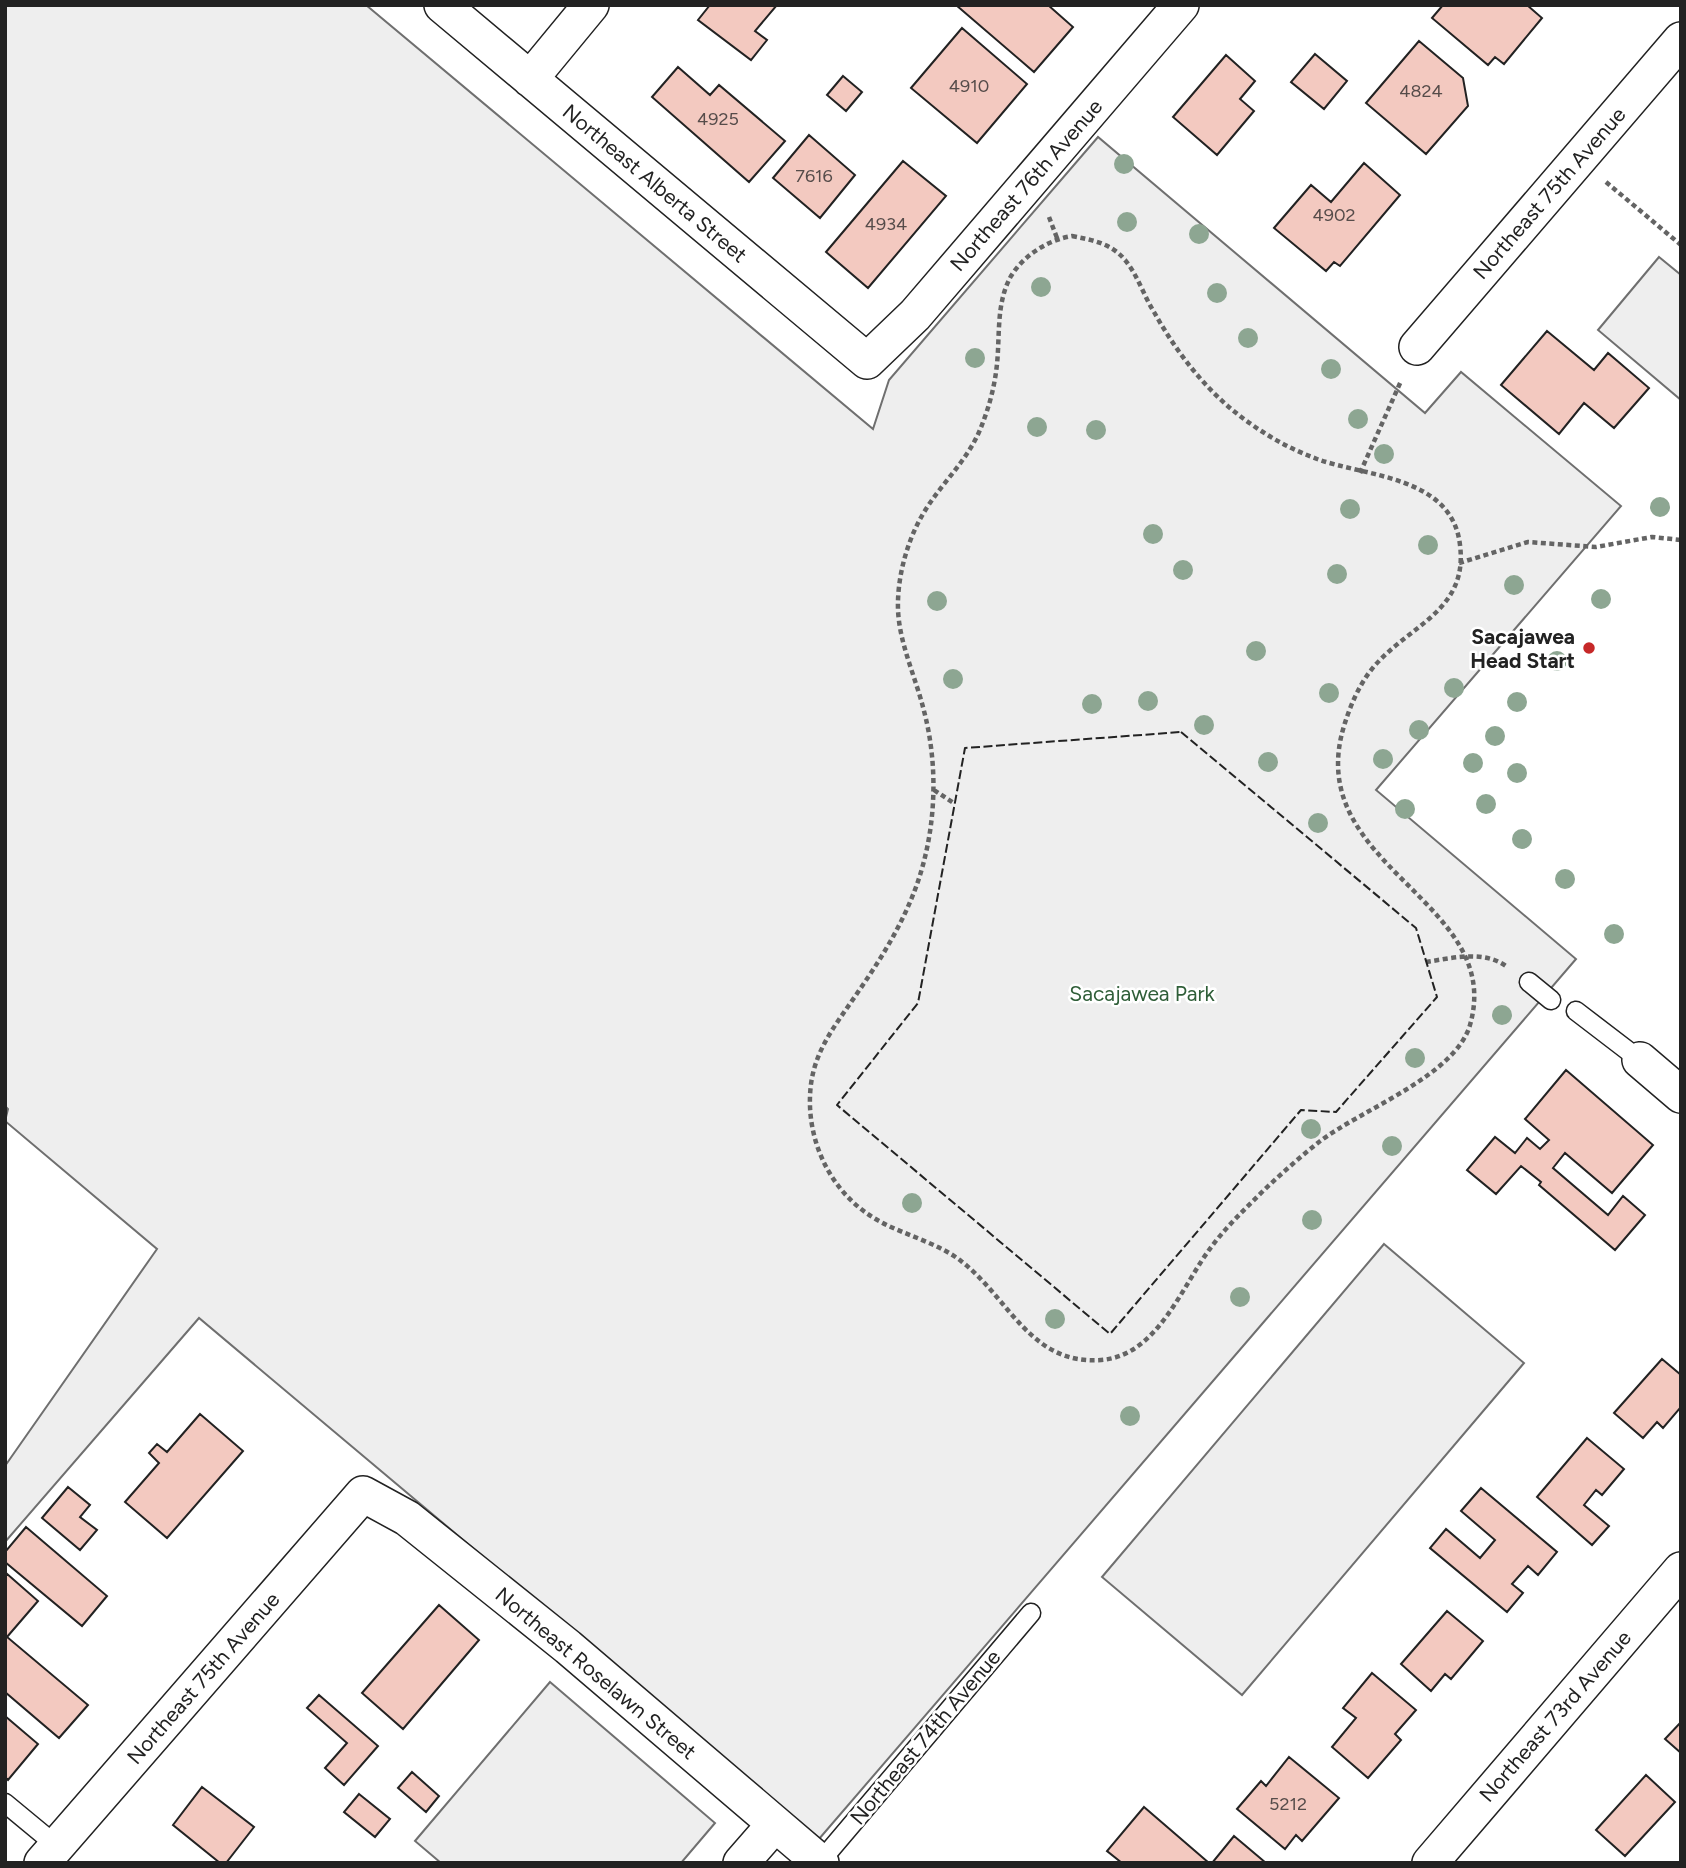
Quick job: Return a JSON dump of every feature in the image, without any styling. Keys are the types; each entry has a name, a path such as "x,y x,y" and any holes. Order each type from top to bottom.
{"street":[{"name":"Northeast Alberta Street","path":"442,5 867,361"},
{"path":"530,79 591,5"},
{"name":"Northeast 76th Avenue","path":"867,361 915,315 1181,5"},
{"name":"Northeast 75th Avenue","path":"1417,347 1681,40"},
{"path":"1640,1060 1681,1095"},
{"name":"Northeast 75th Avenue","path":"50,1854 363,1494"},
{"name":"Northeast Roselawn Street","path":"363,1494 407,1518 568,1647 820,1862"},
{"name":"Northeast 73rd Avenue","path":"1430,1863 1681,1570"},
{"path":"741,1863 775,1824"}],"lane":[{"path":"1528,982 1551,1000"},
{"path":"1576,1011 1640,1060"},
{"name":"Northeast 74th Avenue","path":"820,1862 1031,1613"},
{"path":"5,1803 50,1854"}],"path":[{"path":"1616,190 1681,245"},
{"path":"1072,236 1102,243 1123,257 1177,352 1238,416 1277,442 1360,473 1411,483 1440,503 1455,526 1461,547 1459,563 1458,577 1446,603 1425,625 1373,666 1357,691 1341,733 1338,771 1345,806 1368,846 1436,911 1455,937 1471,976 1470,1024 1460,1045 1442,1067 1321,1140 1270,1185 1209,1250 1158,1327 1139,1347 1099,1360 1059,1355 1037,1343 981,1278 952,1254 872,1218 845,1195 823,1163 811,1128 811,1086 819,1049 890,942 908,907 922,869 931,827 934,789 927,720 898,613 901,575 911,539 926,509 970,451 983,424 997,367 1004,295 1013,272 1034,251 1057,238 1072,236"},
{"path":"1360,473 1417,347"},
{"path":"1459,563 1528,542 1596,547 1652,537 1681,540"},
{"path":"934,789 955,804"},
{"path":"1426,962 1463,956 1495,958 1528,982"}],"green space":[{"name":"Sacajawea Park","path":"5,5 366,5 873,429 889,380 1098,137 1425,413 1461,372 1621,506 1376,790 1576,959 819,1839 199,1318 5,1542 5,1466 157,1249 5,1121 8,1109 5,1106"},
{"path":"1659,257 1681,275 1681,400 1598,330"},
{"path":"1384,1244 1524,1363 1242,1695 1102,1577"},
{"path":"550,1682 715,1823 681,1863 441,1863 415,1841"}],"building":[{"path":"710,5 777,5 755,31 767,40 751,60 698,20"},
{"path":"956,5 1048,5 1073,27 1034,72"},
{"path":"1443,5 1527,5 1542,18 1504,64 1495,57 1488,65 1432,18"},
{"path":"962,28 1027,84 977,143 911,88"},
{"path":"1419,41 1463,78 1468,106 1426,154 1366,103"},
{"path":"1315,54 1347,81 1324,109 1291,82"},
{"path":"1226,55 1255,81 1240,99 1254,111 1217,155 1173,117"},
{"path":"678,67 710,95 719,85 785,141 749,182 652,97"},
{"path":"843,76 862,92 846,111 827,95"},
{"path":"809,135 855,175 820,218 773,178"},
{"path":"903,161 946,196 868,288 826,252"},
{"path":"1364,163 1400,195 1340,266 1334,262 1326,271 1274,228 1311,185 1331,202"},
{"path":"1547,331 1594,370 1608,353 1649,388 1614,428 1584,403 1559,434 1501,385"},
{"path":"1566,1070 1653,1145 1612,1193 1565,1153 1553,1168 1608,1215 1623,1196 1645,1215 1615,1250 1539,1185 1541,1182 1521,1166 1496,1194 1467,1170 1495,1137 1515,1153 1527,1138 1540,1149 1549,1140 1525,1119"},
{"path":"1662,1359 1681,1375 1681,1407 1663,1428 1657,1422 1643,1438 1614,1413"},
{"path":"200,1414 243,1451 167,1538 125,1502 159,1463 149,1453 157,1444 167,1452"},
{"path":"1587,1438 1624,1469 1602,1495 1596,1490 1584,1505 1609,1526 1592,1545 1537,1497"},
{"path":"68,1487 90,1505 80,1517 97,1530 80,1550 42,1518"},
{"path":"1481,1488 1557,1552 1538,1575 1528,1566 1512,1584 1523,1593 1507,1612 1430,1548 1446,1529 1480,1558 1495,1540 1461,1511"},
{"path":"26,1527 107,1596 82,1626 5,1562 5,1552"},
{"path":"6,1573 38,1601 7,1637 88,1705 59,1738 5,1692"},
{"path":"439,1605 479,1640 403,1729 362,1693"},
{"path":"1447,1611 1483,1641 1451,1679 1445,1674 1431,1691 1401,1664"},
{"path":"1372,1673 1416,1710 1395,1734 1401,1740 1368,1778 1332,1747 1356,1718 1343,1708"},
{"path":"319,1695 378,1746 344,1785 325,1768 347,1743 307,1708"},
{"path":"5,1716 38,1744 8,1780 5,1777"},
{"path":"1681,1722 1681,1753 1665,1739"},
{"path":"1289,1757 1339,1798 1302,1841 1296,1835 1285,1849 1237,1809 1261,1781 1266,1786"},
{"path":"412,1772 439,1796 426,1812 398,1788"},
{"path":"1646,1775 1675,1802 1625,1856 1596,1830"},
{"path":"202,1787 254,1827 226,1863 220,1863 173,1825"},
{"path":"359,1794 390,1819 375,1837 344,1812"},
{"path":"1144,1807 1209,1863 1122,1863 1107,1851"},
{"path":"1234,1836 1266,1863 1212,1863"}],"fence":[{"path":"1181,732 1416,928 1437,997 1336,1112 1301,1110 1110,1334 837,1105 918,1003 965,748 1181,732"}],"place":[{"name":"Sacajawea Head Start","path":"1589,648"}]}
